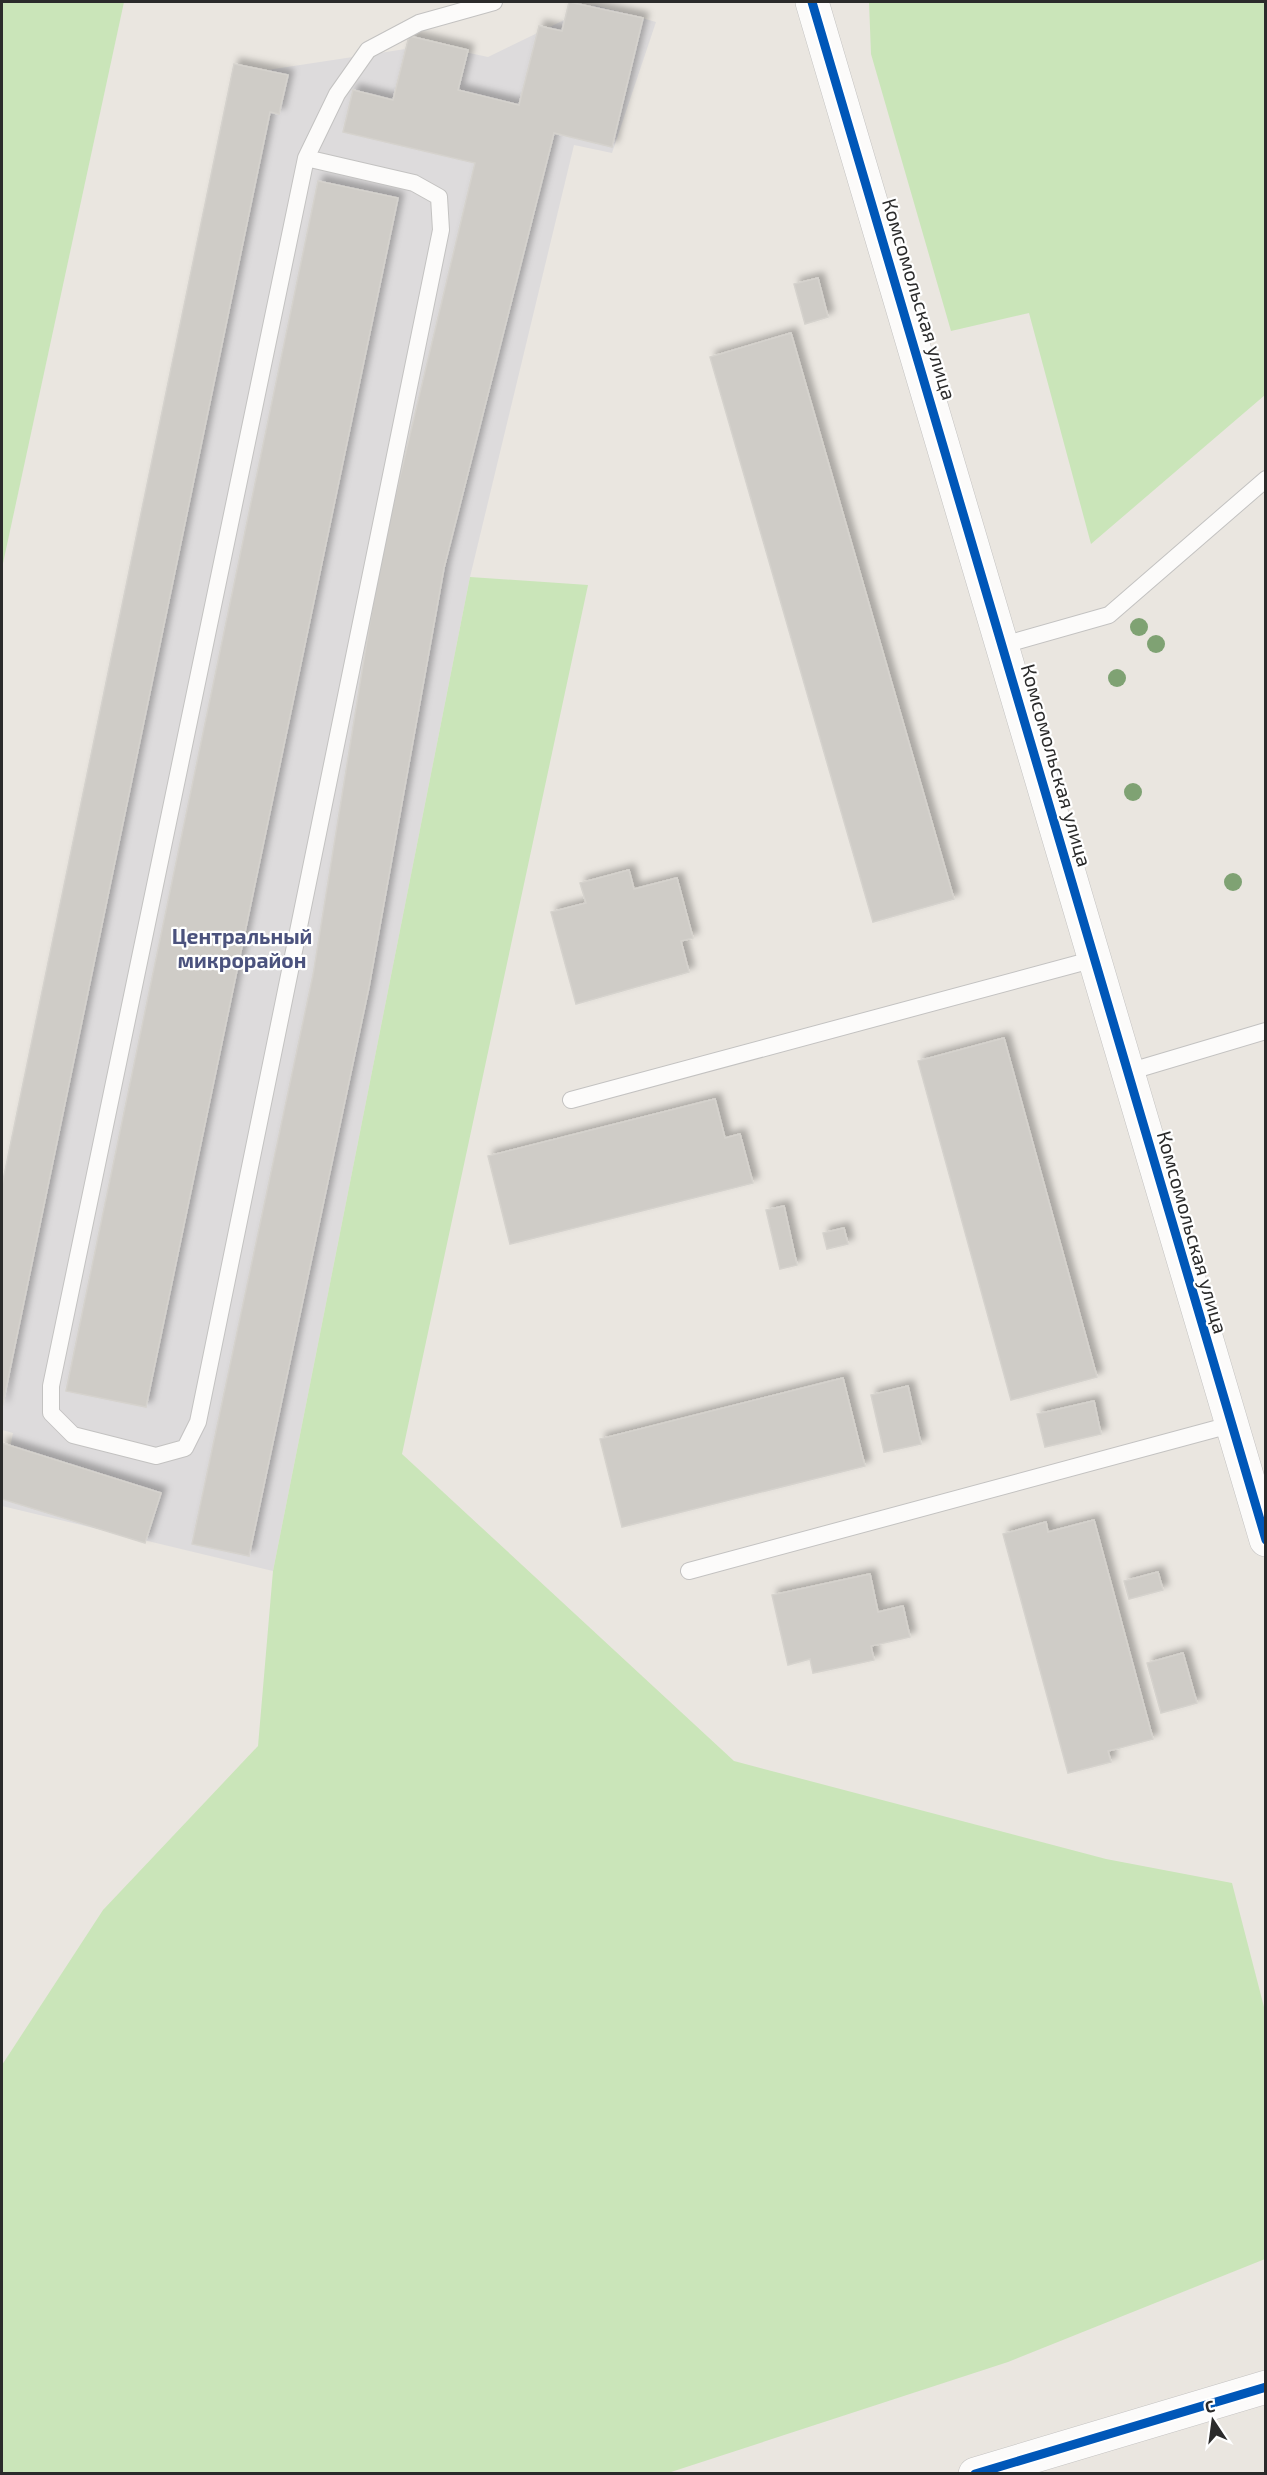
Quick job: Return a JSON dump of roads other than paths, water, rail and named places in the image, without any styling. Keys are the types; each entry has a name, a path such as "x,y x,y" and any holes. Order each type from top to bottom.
{"street":[{"name":"Комсомольская улица","path":"812,2 1003,645 1230,1425 1266,1540"},
{"path":"975,2474 1266,2387"}],"lane":[{"path":"306,158 414,183 439,197 441,230 198,1422 185,1448 156,1456 73,1435 51,1413 51,1386 306,158 337,94 368,50 419,23 494,2"},
{"path":"1003,645 1109,615 1266,479"},
{"path":"571,1100 1095,959"},
{"path":"1128,1071 1266,1031"},
{"path":"689,1571 1230,1425"}],"district":[{"name":"Центральный микрорайон","path":"242,947"}]}
